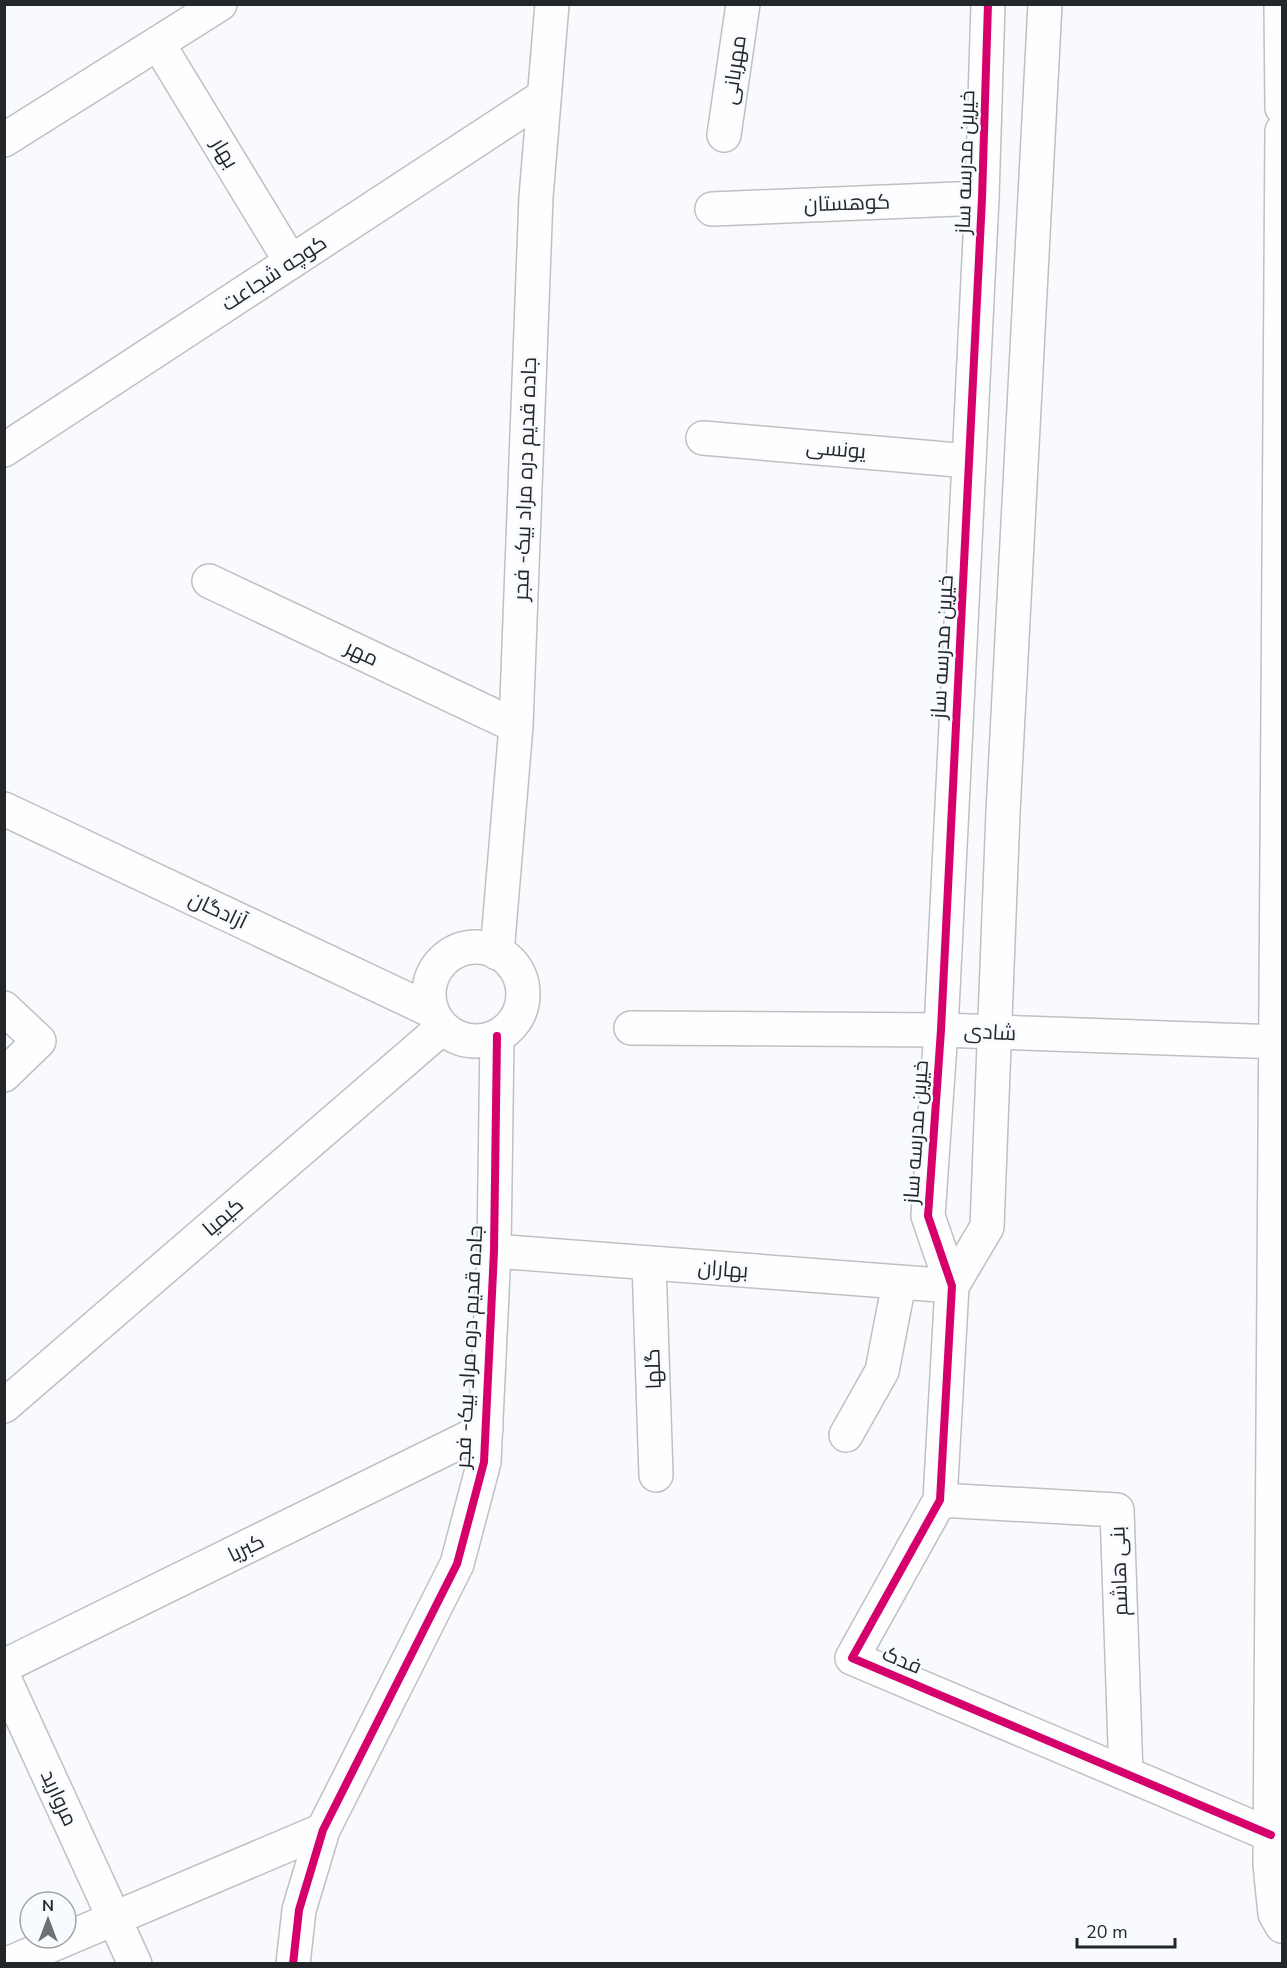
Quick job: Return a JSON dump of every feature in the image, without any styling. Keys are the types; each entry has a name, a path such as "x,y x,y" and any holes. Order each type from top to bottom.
{"street":[{"path":"4,140 159,45 220,4"},
{"name":"جاده قدیم دره مراد بیک- فجر","path":"497,953 516,726 536,197 552,4"},
{"name":"مهربانی","path":"724,135 743,4"},
{"name":"خیرین مدرسه ساز","path":"952,1286 928,1216 941,1030 982,198 987,4"},
{"path":"952,1286 987,1227 1003,812 1045,4"},
{"path":"1281,4 1282,108"},
{"name":"بهار","path":"159,45 291,262"},
{"name":"کوچه شجاعت","path":"4,450 544,96"},
{"path":"1282,131 1278,1042 1270,1835 1270,1865 1275,1914 1282,1926"},
{"name":"کوهستان","path":"712,209 982,198"},
{"name":"یونسی","path":"703,438 969,461"},
{"name":"مهر","path":"209,580 516,726"},
{"name":"آزادگان","path":"4,809 437,1020"},
{"path":"464,948 489,948 497,953 511,961 523,982 523,1007 510,1029 489,1041 464,1041 437,1020 429,1007 430,982 442,960 464,948"},
{"path":"4,1008 39,1041 4,1075"},
{"name":"کیمیا","path":"4,1406 437,1020"},
{"name":"شادی","path":"631,1028 941,1030 1278,1042"},
{"name":"جاده قدیم دره مراد بیک- فجر","path":"293,1964 299,1910 323,1830 457,1564 484,1462 494,1251 497,1036"},
{"name":"بهاران","path":"494,1251 952,1286"},
{"name":"گلها","path":"649,1263 656,1475"},
{"path":"846,1435 882,1371 899,1282"},
{"name":"فدک","path":"952,1286 940,1500 852,1658 1270,1835"},
{"name":"کبریا","path":"4,1666 486,1429"},
{"name":"بنی هاشم","path":"940,1500 1117,1510 1126,1774"},
{"name":"مروارید","path":"4,1678 135,1964"},
{"path":"7,1964 323,1830"}],"cycle path":[{"path":"988,4 982,198 941,1030 928,1216 952,1286 940,1500 852,1658 1271,1835"},
{"path":"293,1964 299,1910 323,1830 457,1564 484,1462 494,1251 497,1036"}]}
